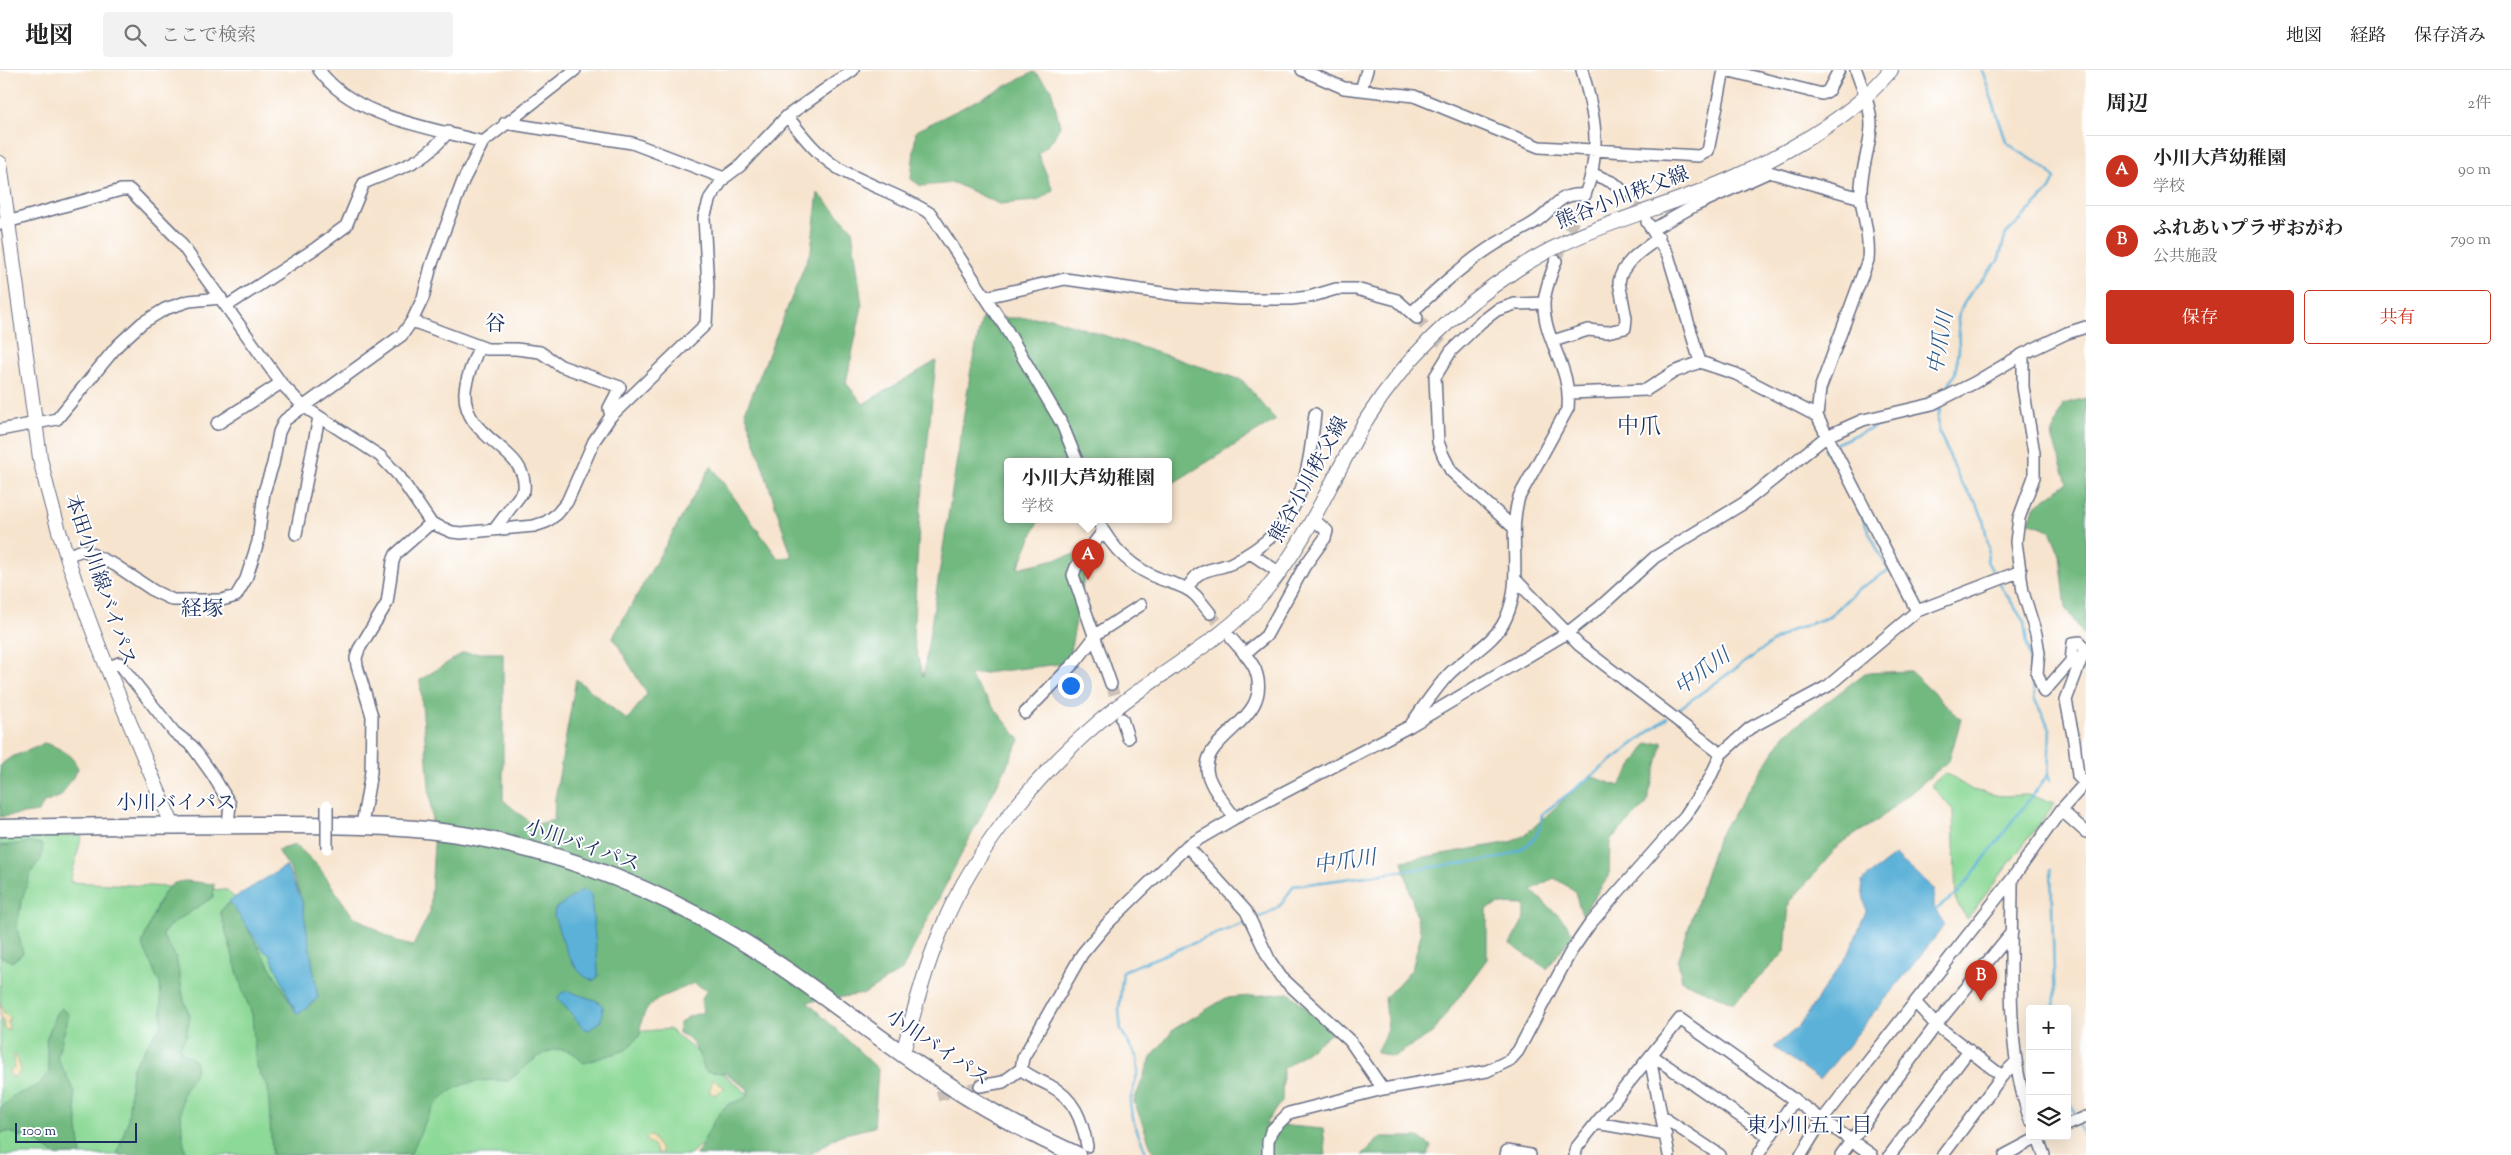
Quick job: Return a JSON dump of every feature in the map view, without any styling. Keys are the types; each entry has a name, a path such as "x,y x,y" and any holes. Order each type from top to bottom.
{"highway":[{"name":"小川バイパス","path":"0,828 172,824 362,825 429,830 489,840 570,862 613,877 687,910 757,949 903,1053 980,1105 1082,1151"}],"main road":[{"name":"熊谷小川秩父線","path":"903,1053 922,983 943,925 972,869 1015,808 1067,750 1116,707 1240,617 1280,572 1313,520 1356,438 1394,379 1434,334 1467,305 1541,254 1568,240 1712,187 1769,159 1822,128 1865,97 1891,70"},
{"name":"本田小川線バイパス","path":"0,163 4,223 50,504 66,556 107,668 172,824"}],"street":[{"path":"319,70 343,94 364,108 483,142"},
{"path":"66,556 84,550 115,565 154,592 173,600 222,600 236,596 246,580 258,542 264,492 273,464 279,432 285,420 391,346 412,321 423,298 431,266 463,181 483,142 504,123 575,70"},
{"path":"4,223 121,190 130,190 177,238 281,382 303,406 380,456 399,476 431,523 452,532 534,526 546,522 557,514 567,502 594,441 611,416 706,324 708,287 705,211 710,198 724,178 740,166 786,116 853,70"},
{"path":"1302,70 1344,88 1414,96 1539,147 1699,156 1705,153 1709,146 1725,70 1822,94 1828,91 1839,70"},
{"path":"1361,90 1367,70"},
{"path":"986,297 1065,280 1176,295 1241,299 1300,298 1336,289 1356,289 1397,300 1414,315 1454,274 1494,245 1537,221 1562,198 1574,194 1585,195 1593,174 1596,137 1582,70"},
{"path":"1856,70 1865,97 1871,126 1862,175 1861,198 1870,242 1868,260 1820,389 1817,416 1917,612"},
{"path":"786,116 812,146 837,167 915,204 931,214 986,297 1062,424 1076,458"},
{"path":"504,123 632,143 724,178"},
{"path":"0,430 57,419 118,345 142,323 165,309 189,301 224,302 316,248 346,226 364,183 412,166 435,148 448,132"},
{"path":"1553,341 1588,330 1607,332 1625,328 1626,318 1618,282 1620,276 1653,230 1696,205 1769,172 1861,198"},
{"path":"1593,174 1614,183 1624,192"},
{"path":"1653,230 1675,276 1700,362"},
{"path":"1410,726 1431,694 1450,673 1498,629 1506,618 1515,579 1513,526 1519,497 1565,416 1569,393 1567,376 1553,341 1544,303 1556,261"},
{"path":"1513,526 1451,470 1438,442 1435,377 1451,351 1480,323 1497,310 1515,304 1544,303"},
{"path":"412,321 479,347 540,352 561,366 620,387 609,408 611,416"},
{"path":"1021,1070 1022,1058 1082,954 1106,924 1187,846 1235,818 1410,726 1567,633 1600,607 1655,557 1744,503 1827,436 1863,420 1932,404 1974,383 2023,354 2086,327"},
{"path":"1442,343 1451,351"},
{"path":"479,347 465,392 470,415 482,434 507,451 525,483 524,490 494,530"},
{"path":"1801,1155 1823,1119 2012,879 2061,810 2086,782 2078,776 2074,741 2066,700 2085,649 2080,642 2073,643 2071,661 2044,692 2037,673 2039,653 2036,634 2023,592 2016,542 2019,518 2034,477 2034,454 2023,387 2023,354"},
{"path":"1569,393 1646,390 1674,372 1700,362 1736,374 1817,416"},
{"path":"217,424 281,382"},
{"path":"1187,589 1199,574 1231,564 1276,534 1286,520 1303,488 1310,462 1315,414"},
{"path":"296,534 319,416"},
{"path":"1244,654 1266,636 1304,567 1325,538 1327,531 1313,520"},
{"path":"362,825 371,772 372,716 356,658 359,649 387,603 393,561 396,554 431,523"},
{"path":"1099,523 1116,550 1135,566 1187,589 1194,594 1210,613"},
{"path":"1103,531 1076,567 1073,575 1110,684"},
{"path":"1250,553 1280,572"},
{"path":"1268,1155 1268,1142 1271,1131 1289,1113 1384,1089 1487,1071 1510,1060 1518,1051 1570,953 1590,924 1685,816 1710,780 1721,754 1750,728 1828,686 1917,612 2021,571"},
{"path":"1515,579 1567,633 1721,754"},
{"path":"1025,713 1076,661 1095,636 1104,628 1141,606"},
{"path":"1231,638 1255,671 1258,690 1256,701 1241,724 1226,735 1208,763 1208,774 1212,785 1235,818"},
{"path":"107,668 119,664 174,732 192,746 230,804 228,825"},
{"path":"1122,719 1128,738"},
{"path":"327,806 327,848"},
{"path":"2061,810 2086,832"},
{"path":"1187,846 1246,911 1270,961 1281,977 1350,1041 1384,1089"},
{"path":"2012,879 2011,1002 2016,1062 2020,1088 2026,1107"},
{"path":"1841,1155 1936,1025 2012,932"},
{"path":"1915,1002 1936,1025 2002,1076"},
{"path":"1575,1155 1578,1147 1596,1123 1680,1019 1872,1155"},
{"path":"1890,1155 1969,1050"},
{"path":"1650,1058 1669,1155"},
{"path":"1650,1058 1657,1059 1770,1137"},
{"path":"1943,1155 2002,1076 2016,1062"},
{"path":"980,1086 1003,1082 1021,1070"},
{"path":"1021,1070 1059,1090 1068,1098 1081,1119 1082,1151"},
{"path":"1758,1155 1795,1099"},
{"path":"1661,1116 1720,1155"},
{"path":"2071,1123 2086,1117"},
{"path":"1596,1123 1666,1135"},
{"path":"2005,1155 2032,1140"},
{"path":"2039,1140 2044,1155"},
{"path":"1506,1155 1507,1151 1530,1155"}],"green space":[{"path":"1034,72 1051,88 1060,126 1052,141 1038,154 1053,190 1037,201 999,204 954,183 921,186 911,179 916,131"},
{"path":"818,193 852,229 862,306 846,383 863,404 936,361 919,526 913,638 923,677 971,369 982,318 1051,318 1242,380 1276,420 1172,484 1172,458 1004,458 1004,523 1037,523 1018,568 1089,551 1068,663 968,675 1020,740 902,970 864,994 807,1002 878,1069 874,1127 840,1135 810,1155 696,1155 720,1112 730,1104 745,1098 748,1095 748,1089 726,1073 706,1072 690,1040 679,1033 679,1024 688,1017 703,1012 701,1000 707,990 693,983 664,996 650,1006 644,1013 640,1035 626,1050 584,1063 571,1052 553,1050 537,1058 508,1081 478,1081 452,1090 434,1107 410,1155 272,1155 268,1088 256,1066 252,1014 243,992 220,911 235,898 250,933 294,1008 307,967 299,892 289,867 277,850 296,845 318,866 352,915 397,942 413,946 430,912 434,844 420,680 463,653 503,653 503,800 533,825 554,820 555,799 576,679 627,720 647,694 613,637 711,466 778,558 792,557 745,412 811,250"},
{"path":"2086,398 2086,638 2066,609 2060,555 2050,530 2029,522 2034,507 2067,483 2052,436 2063,404"},
{"path":"1910,671 1961,719 1949,761 1878,820 1840,844 1789,903 1785,952 1734,1003 1682,981 1678,961 1718,837 1785,734 1865,673"},
{"path":"1663,742 1646,805 1610,840 1609,876 1582,915 1574,890 1554,878 1531,890 1564,921 1573,934 1547,969 1510,944 1525,917 1525,905 1499,904 1487,909 1487,959 1432,1033 1393,1057 1376,1052 1388,1029 1385,998 1412,969 1421,934 1402,861 1511,842 1526,834 1590,776 1619,786 1647,744"},
{"path":"44,743 54,746 69,755 78,769 61,796 44,803 38,812 0,817 0,766 9,759"},
{"path":"1945,773 1972,790 2002,796 2028,795 2055,803 1967,919 1956,901 1953,810 1931,785"},
{"path":"82,835 70,882 227,890 235,898 334,1057 669,1029 753,1098 689,1155 0,1155 0,839"},
{"path":"33,842 43,845 41,859 31,872 21,903 17,928 23,953 12,962 0,956 0,846"},
{"path":"186,881 214,884 213,897 169,926 162,935 176,957 184,1000 190,1016 186,1036 180,1047 182,1052 196,1064 192,1078 183,1094 181,1111 182,1132 187,1155 117,1155 128,1120 132,1068 162,1023 160,984 142,944 155,910 164,893 175,883"},
{"path":"1290,993 1332,1033 1283,1069 1282,1101 1265,1124 1323,1129 1326,1155 1154,1155 1134,1101 1151,1058 1174,1029 1226,998"},
{"path":"61,1008 69,1015 57,1057 74,1091 81,1155 55,1155 39,1143 10,1132 0,1133 0,1109 13,1096 39,1085 49,1071 46,1040 56,1013"},
{"path":"1381,1137 1418,1137 1431,1146 1428,1155 1362,1155"}],"sand":[{"path":"0,1002 4,1013 10,1018 8,1022 9,1030 4,1029 3,1021 0,1020"},
{"path":"15,1054 21,1069 17,1076 12,1077 8,1072 14,1067 13,1057"},
{"path":"713,1079 725,1088 715,1095 709,1092"},
{"path":"652,1136 662,1151 659,1155 653,1145 646,1141 646,1137"}],"water":[{"path":"1895,855 1934,889 1934,908 1945,925 1820,1080 1774,1047 1798,1027 1850,951 1866,911 1861,882"},
{"path":"286,866 302,901 318,998 299,1014 295,1011 270,955 264,951 229,901"},
{"path":"584,889 591,895 598,968 598,976 594,981 579,971 573,963 563,943 554,915 555,909"},
{"path":"568,991 597,1001 603,1006 601,1021 589,1030 583,1028 558,998 561,993"}],"waterway":[{"name":"中爪川","path":"1945,393 1955,373 1959,350 1958,317 1963,305 1971,292 1998,261 2006,234 2049,191 2055,178 2044,167 2006,141 1982,70"},
{"path":"1942,403 1938,418 1939,431 1960,481 1977,504 1983,519 1989,548 1987,561 1996,578"},
{"name":"中爪川","path":"1835,444 1876,426 1940,409"},
{"name":"中爪川","path":"1830,447 1825,450 1838,469"},
{"name":"中爪川","path":"1673,713 1787,632 1829,617 1857,590 1889,570 1853,498"},
{"path":"1999,583 2024,622 2035,700 2050,729 2048,775 2050,780"},
{"name":"中爪川","path":"1255,919 1278,907 1293,886 1499,858 1516,852 1529,844 1534,838 1541,823 1542,814 1667,718"},
{"path":"1934,911 1958,893 2048,775"},
{"path":"2051,869 2055,1005"},
{"name":"中爪川","path":"1147,1155 1132,1118 1130,1102 1138,1071 1137,1058 1121,1030 1119,1010 1123,971 1247,922"},
{"path":"2069,1095 2076,1118"},
{"path":"2078,1124 2086,1140"}],"tunnel":[{"path":"1624,192 1645,218"},
{"path":"1556,261 1585,195"},
{"path":"1417,318 1442,343"},
{"path":"1210,613 1229,635"},
{"path":"1111,684 1119,712"},
{"path":"937,1096 980,1086"}],"place":[{"name":"小川大芦幼稚園","path":"1088,580"},
{"name":"ふれあいプラザおがわ","path":"1981,1001"}],"district":[{"name":"谷","path":"495,325"},
{"name":"中爪","path":"1639,428"},
{"name":"経塚","path":"202,610"},
{"name":"東小川五丁目","path":"1809,1127"}]}
